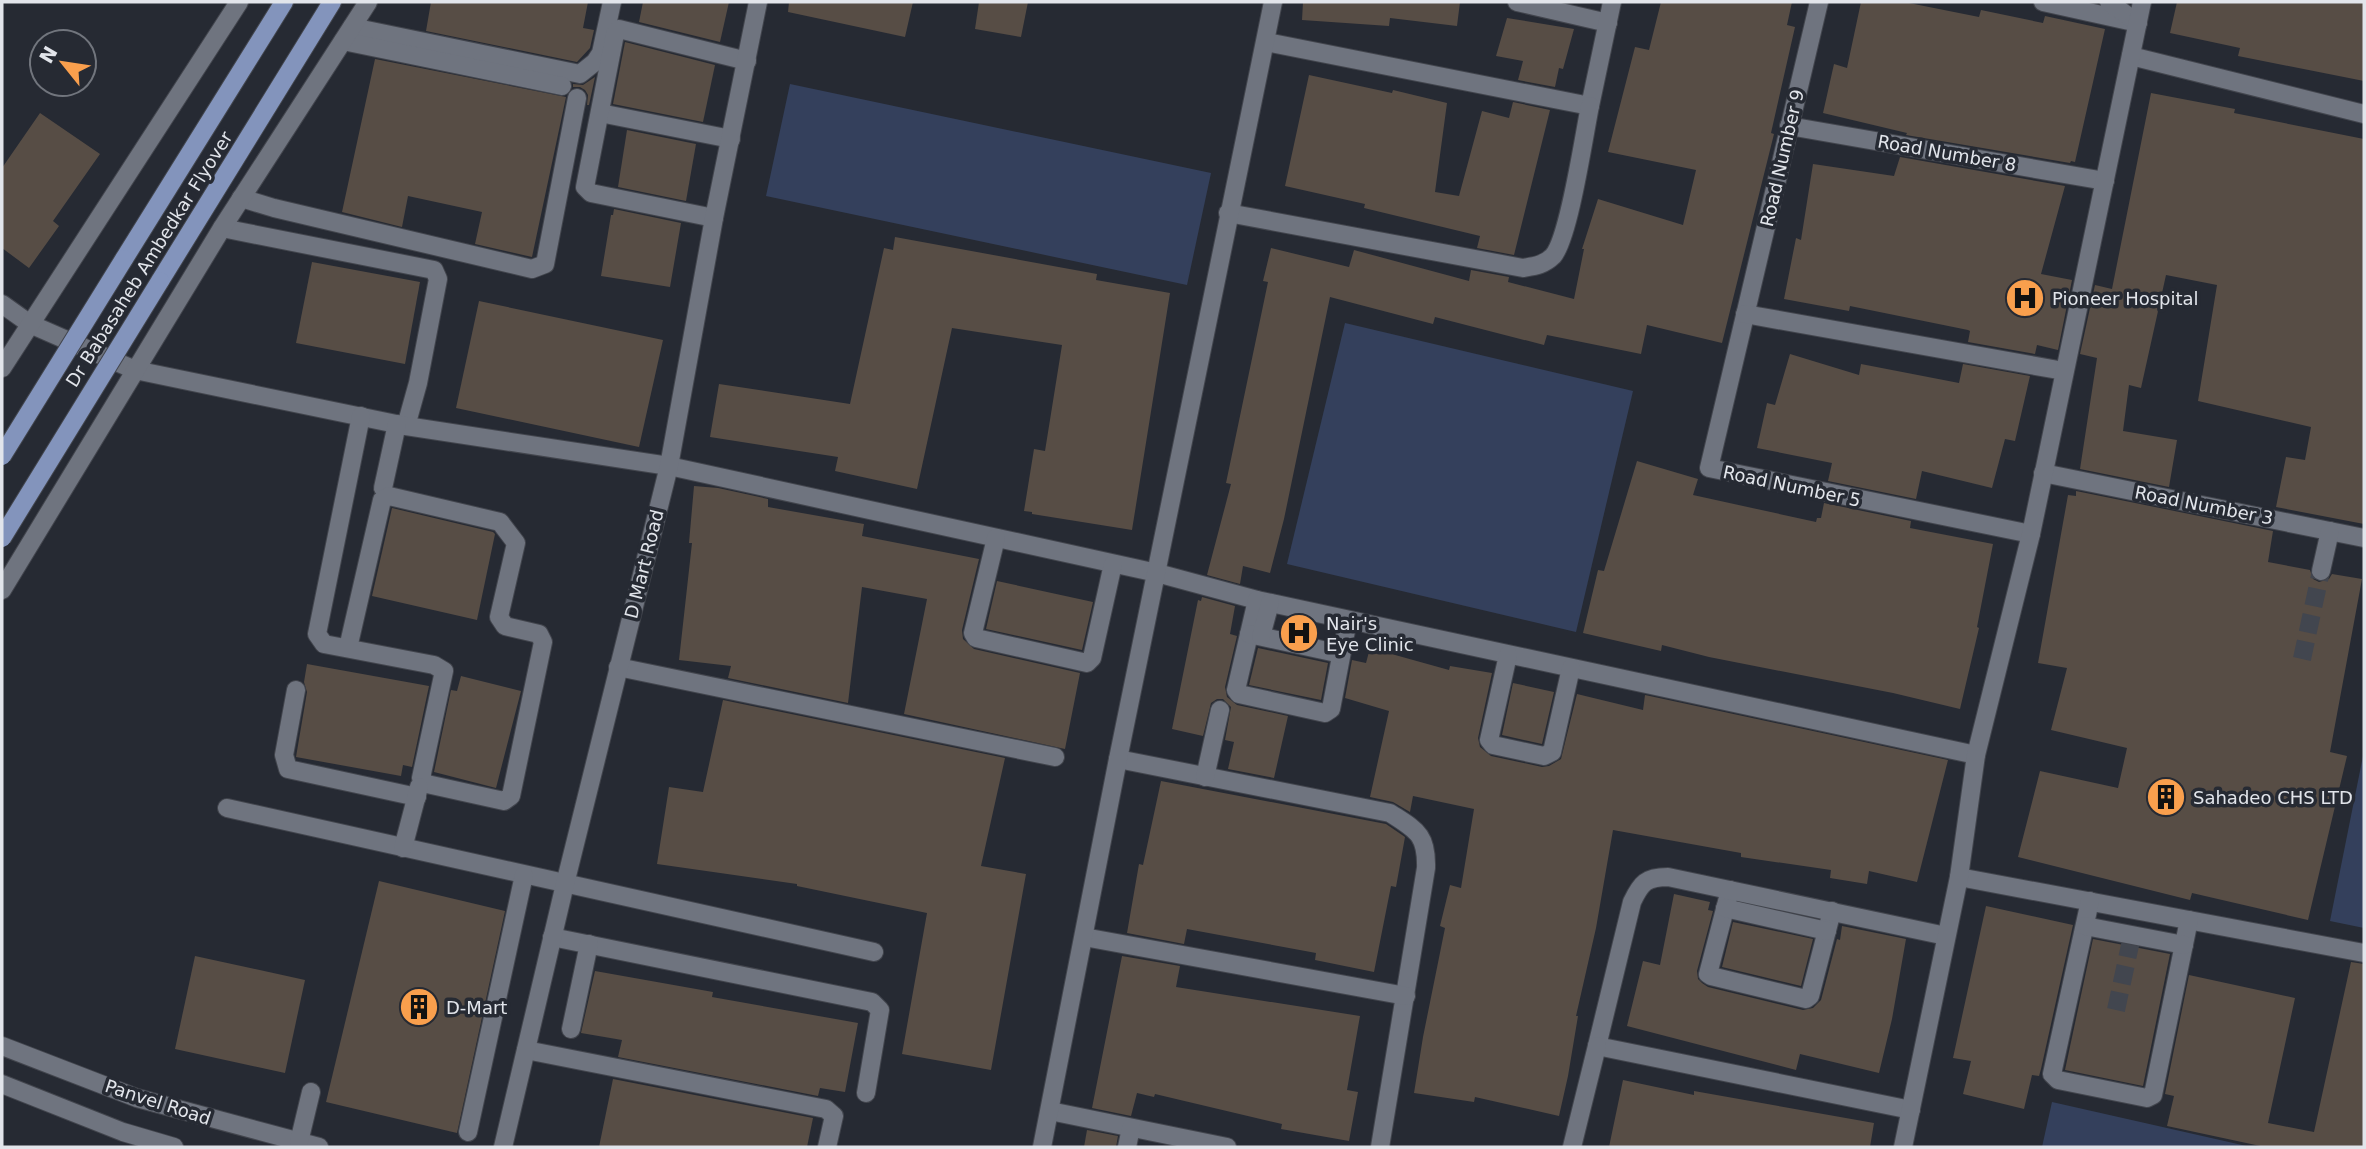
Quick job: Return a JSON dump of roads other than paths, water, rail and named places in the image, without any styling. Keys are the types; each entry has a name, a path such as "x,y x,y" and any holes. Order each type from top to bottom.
{"main road":[{"name":"Dr Babasaheb Ambedkar Flyover","path":"2,456 284,2"},
{"name":"Dr Babasaheb Ambedkar Flyover","path":"2,538 332,2"}],"street":[{"path":"2,368 239,2"},
{"path":"2,590 222,228 368,2"},
{"path":"348,34 580,74 595,62 601,53 611,2"},
{"name":"D Mart Road","path":"503,1147 668,466 758,2"},
{"path":"1042,1147 1228,213 1273,2"},
{"path":"1517,2 1588,10 1608,23"},
{"path":"1228,213 1523,268 1542,265 1555,254 1564,234 1612,2"},
{"name":"Road Number 9","path":"1745,314 1818,2"},
{"path":"2043,2 2138,23"},
{"path":"2109,2 2138,23"},
{"path":"1903,1147 1959,877 1976,755 2031,534 2142,2"},
{"path":"714,218 592,193 585,187 615,34 620,29 747,61"},
{"path":"348,34 562,86"},
{"path":"1266,42 1590,106"},
{"path":"2131,56 2364,114"},
{"path":"241,198 288,212 532,269 545,264 577,98"},
{"path":"600,113 731,139"},
{"name":"Road Number 8","path":"1789,126 2105,181"},
{"path":"222,228 434,270 438,279 418,383 383,488"},
{"path":"2,304 30,324 135,370 402,425 668,466 1157,573 1264,602 1976,755"},
{"path":"1745,314 2064,371"},
{"name":"Road Number 5","path":"1745,314 1709,468 2031,534"},
{"path":"348,649 383,500 389,496 499,522 516,543 499,617 505,626 539,634 543,642 511,796 504,802 427,784 421,778 444,671 435,664 348,649 324,643 317,634 360,416"},
{"name":"Road Number 3","path":"2043,473 2364,538"},
{"path":"2321,571 2330,531"},
{"path":"996,538 973,633 976,638 1087,663 1092,658 1113,564"},
{"path":"1264,602 1236,690 1239,694 1325,713 1331,709 1348,620"},
{"path":"1255,635 1341,654"},
{"path":"1508,654 1489,740 1493,745 1544,756 1552,752 1571,668"},
{"path":"618,667 1055,757"},
{"path":"296,690 284,755 288,769 418,792 403,848"},
{"path":"1205,777 1220,710"},
{"path":"1118,759 1390,813 1416,830 1427,848 1426,868 1380,1147"},
{"path":"227,808 874,952"},
{"path":"468,1132 524,875"},
{"path":"1572,1147 1632,902 1639,887 1652,877 1668,877 1946,936"},
{"path":"1959,877 2364,953"},
{"path":"1730,890 1708,974 1806,999 1810,996 1832,911"},
{"path":"2090,901 2052,1074 2058,1080 2147,1098 2153,1095 2189,920"},
{"path":"1725,908 1827,931"},
{"path":"2132,936 2138,911"},
{"path":"2085,926 2184,945"},
{"path":"552,937 872,1002 880,1010 866,1093"},
{"path":"1084,937 1406,996"},
{"path":"572,1029 589,944"},
{"name":"Panvel Road","path":"2,1046 137,1098 319,1147"},
{"path":"1597,1046 1910,1110"},
{"path":"526,1050 826,1109 834,1116 827,1147"},
{"path":"2,1083 123,1132 174,1147"},
{"path":"299,1142 312,1092"},
{"path":"1049,1111 1227,1147"},
{"path":"1127,1147 1131,1128"}],"tunnel":[{"path":"2302,659 2321,571"},
{"path":"2116,1010 2132,936"}],"place":[{"name":"Pioneer Hospital","path":"2025,298"},
{"name":"Nair's Eye Clinic","path":"1299,633"},
{"name":"Sahadeo CHS LTD","path":"2166,797"},
{"name":"D-Mart","path":"419,1007"}]}
